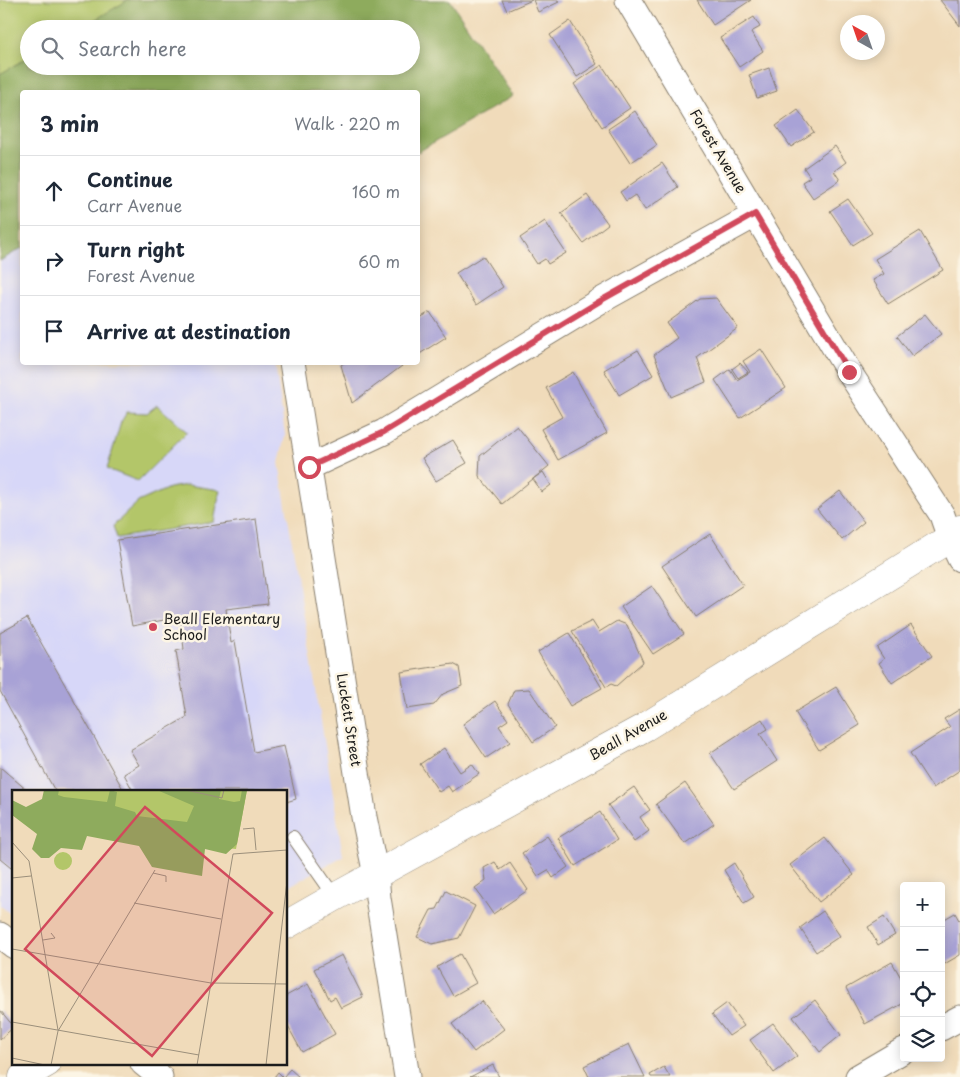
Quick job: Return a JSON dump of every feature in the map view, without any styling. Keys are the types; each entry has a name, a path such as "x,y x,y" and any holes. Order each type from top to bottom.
{"street":[{"name":"Forest Avenue","path":"628,0 849,372 942,515 957,542"},
{"path":"309,467 384,432 600,301 755,214"},
{"name":"Luckett Street","path":"292,365 364,817 376,875 378,898 408,1077"},
{"name":"Beall Avenue","path":"288,924 645,727 957,542"},
{"path":"0,935 12,944"},
{"path":"945,1026 960,1018"},
{"path":"858,1077 900,1052"},
{"path":"23,1077 46,1064"},
{"path":"144,1064 160,1077"}],"lane":[{"path":"293,837 335,897"}],"shaded area":[{"name":"Beall Elementary School","path":"20,249 20,365 275,365 285,435 279,463 343,856 288,887 288,790 12,790 12,915 0,905 0,261"}],"green space":[{"path":"0,0 334,0 305,20 20,20 20,75 27,75 23,90 20,90 20,104 0,228"},
{"path":"126,0 450,0 513,96 420,151 420,90 20,90 20,249 0,261 0,74 20,62 20,75 420,75 420,20 94,20"},
{"path":"157,405 187,432 138,481 107,469 121,422 127,412 147,413"},
{"path":"187,485 220,490 214,522 117,538 113,526 138,502 169,488"}],"building":[{"path":"502,0 532,0 507,11"},
{"path":"533,0 558,0 559,2 538,12"},
{"path":"697,0 751,0 713,25"},
{"path":"940,0 960,0 960,26"},
{"path":"754,17 760,27 751,32 763,51 739,67 720,38"},
{"path":"570,21 597,64 577,77 550,35"},
{"path":"602,65 630,108 602,127 574,84"},
{"path":"769,68 777,91 757,98 749,75"},
{"path":"798,110 814,132 791,147 776,126"},
{"path":"635,111 657,145 630,163 608,129"},
{"path":"835,146 846,162 834,171 840,180 813,198 802,182 810,177 804,168"},
{"path":"662,163 678,187 645,210 635,195 626,201 620,192"},
{"path":"587,195 608,224 583,243 561,213"},
{"path":"848,199 872,233 853,245 830,211"},
{"path":"545,221 566,253 548,264 545,259 537,264 520,238"},
{"path":"920,231 943,270 888,304 873,280 884,274 875,259"},
{"path":"483,256 503,287 476,305 456,273"},
{"path":"716,298 738,328 697,358 706,382 671,397 654,355 677,338 667,323 700,299"},
{"path":"430,312 446,337 420,354 420,318"},
{"path":"925,314 941,334 912,356 897,336"},
{"path":"761,349 786,388 740,418 715,380 730,369 737,380 750,372 743,361"},
{"path":"638,350 653,375 619,395 604,370"},
{"path":"740,363 748,372 738,378 732,369"},
{"path":"341,365 401,365 402,366 352,403"},
{"path":"573,372 607,433 558,460 541,429 562,417 546,388"},
{"path":"517,426 549,466 502,504 479,476 480,456"},
{"path":"453,440 467,463 436,481 422,458"},
{"path":"543,472 551,485 542,492 533,479"},
{"path":"840,491 864,522 842,540 817,509"},
{"path":"256,519 268,604 226,609 231,643 235,641 254,752 284,746 296,799 288,801 288,790 132,790 124,774 139,765 130,750 187,717 176,651 184,649 180,617 132,626 117,540"},
{"path":"710,534 743,585 696,617 662,566"},
{"path":"652,586 684,634 653,654 621,607"},
{"path":"27,618 123,790 54,790 0,691 0,633"},
{"path":"592,621 599,632 617,621 627,625 643,662 616,686 611,684 606,687 572,631"},
{"path":"911,625 932,656 892,683 879,663 884,659 877,648"},
{"path":"569,633 602,688 570,706 538,652"},
{"path":"453,664 459,667 462,686 443,694 434,705 407,709 401,672"},
{"path":"836,687 860,725 819,750 795,712"},
{"path":"529,689 555,727 533,742 508,704 514,690"},
{"path":"495,701 508,720 499,726 510,742 486,758 463,724"},
{"path":"960,709 960,770 933,788 910,753 950,727 944,719"},
{"path":"762,719 768,729 760,734 777,761 734,789 710,753"},
{"path":"444,748 460,772 472,764 479,774 452,792 448,786 439,792 420,764"},
{"path":"0,767 27,790 12,790 12,867 0,859"},
{"path":"685,783 714,824 685,844 656,804"},
{"path":"634,787 650,810 640,817 649,831 634,842 608,805"},
{"path":"600,812 617,840 575,866 558,838"},
{"path":"547,836 568,867 553,878 548,870 538,876 522,853"},
{"path":"825,838 854,875 819,902 790,865"},
{"path":"495,862 500,870 510,863 528,890 493,914 475,888 486,880 484,868"},
{"path":"734,863 754,897 744,903 724,870"},
{"path":"446,891 475,906 459,938 432,944 417,937 431,910 437,909"},
{"path":"823,911 840,936 816,952 800,928"},
{"path":"955,913 960,922 960,955 945,964 945,927 945,919"},
{"path":"884,917 895,935 878,945 868,927"},
{"path":"460,954 476,983 453,996 437,967"},
{"path":"342,955 363,997 341,1008 335,997 330,1000 314,969"},
{"path":"892,962 900,976 900,1005 865,1024 846,988"},
{"path":"308,984 335,1034 302,1052 288,1027 288,995"},
{"path":"815,1000 841,1035 820,1052 793,1017"},
{"path":"482,1001 504,1029 474,1052 452,1024"},
{"path":"727,1003 744,1026 729,1036 712,1014"},
{"path":"0,1010 12,1025 12,1029 0,1039"},
{"path":"773,1023 797,1056 774,1073 750,1040"},
{"path":"629,1044 645,1077 589,1077 584,1066"},
{"path":"493,1065 499,1077 470,1077"},
{"path":"664,1067 670,1077 651,1077 650,1075"},
{"path":"290,1069 299,1077 283,1077"},
{"path":"278,1072 283,1077 274,1077"}],"place":[{"name":"Beall Elementary School","path":"153,627"}],"route":[{"path":"309,467 384,432 600,301 755,214 849,372"}]}
